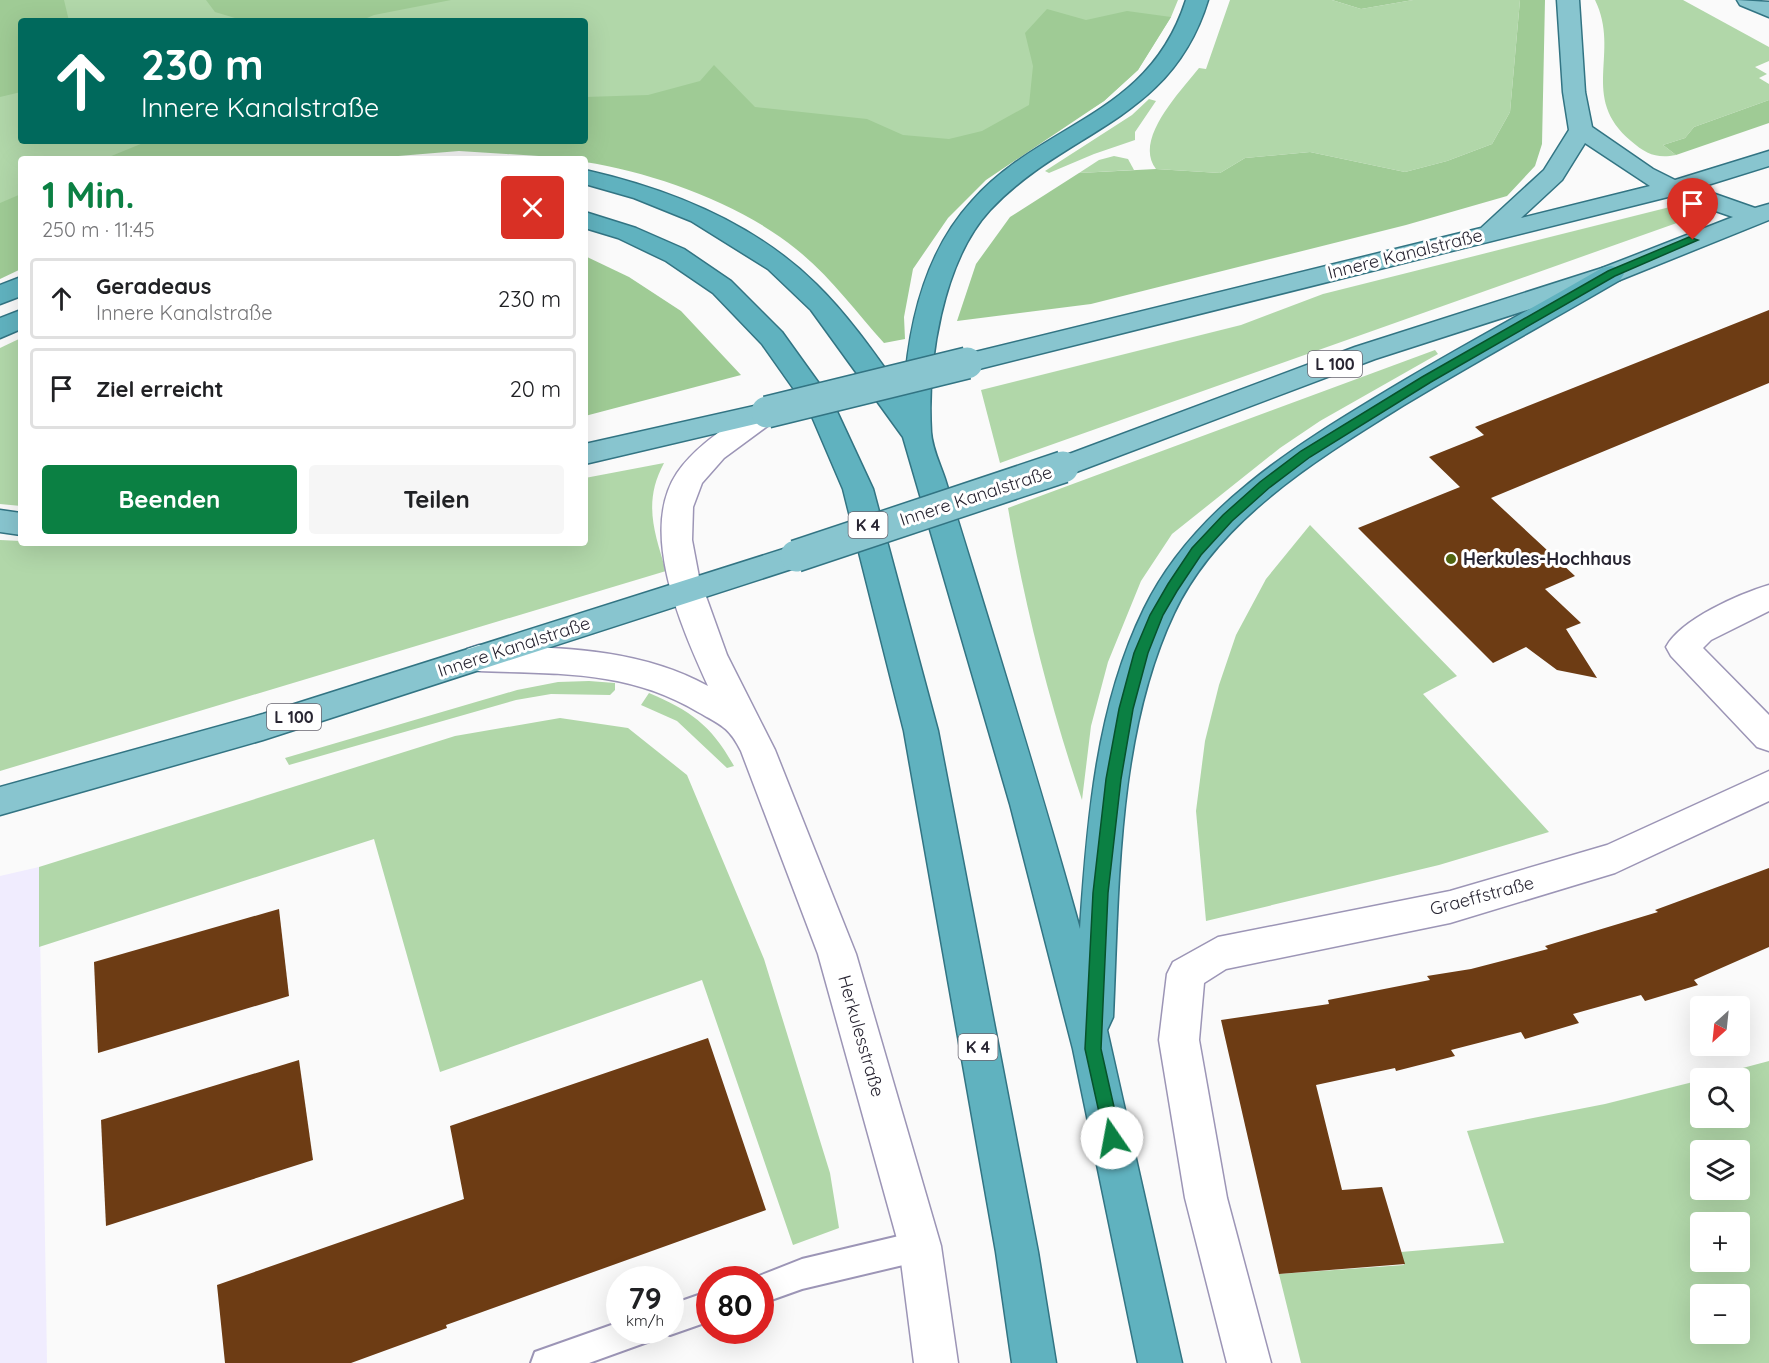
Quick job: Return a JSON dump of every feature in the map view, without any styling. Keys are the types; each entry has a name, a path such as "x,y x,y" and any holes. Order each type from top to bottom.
{"highway":[{"path":"1160,1363 1093,1049 1028,804 917,436 916,390 936,285 950,248 962,231 982,204 1000,189 1141,89 1183,38 1197,0"},
{"path":"588,178 663,200 701,217 761,252 802,285 831,318 894,400 917,436"},
{"name":"K 4","path":"588,221 627,233 675,255 722,287 772,338 823,410 858,489 921,731 1017,1252 1034,1363"},
{"name":"L 100","path":"1093,1049 1100,893 1114,779 1126,709 1141,653 1157,615 1173,587 1197,552 1228,518 1305,454 1426,380 1611,273"},
{"path":"0,296 18,287"},
{"path":"0,329 18,320"}],"main road":[{"path":"1490,233 1553,175 1581,130 1574,92 1568,0"},
{"path":"1748,0 1769,11"},
{"path":"1581,130 1644,174 1673,188 1762,214"},
{"name":"Innere Kanalstraße","path":"588,453 767,412 1673,188 1769,158"},
{"name":"Innere Kanalstraße","path":"0,801 263,727 796,556 1063,467 1365,352 1611,273 1762,214"},
{"path":"0,521 18,524"}],"street":[{"name":"Herkulesstraße","path":"767,412 707,458 687,480 678,501 677,549 686,592 742,722 758,750 837,954 920,1246 936,1363"},
{"path":"1769,597 1700,631 1682,647 1769,737"},
{"name":"L 100","path":"479,658 602,665 636,671 668,681 742,722"},
{"name":"Graeffstraße","path":"1249,1363 1206,1198 1179,1040 1186,975 1218,954 1450,907 1615,858 1769,785"}],"lane":[{"path":"774,1283 802,1274 920,1246"},
{"path":"546,1363 606,1342"}],"shaded area":[{"path":"39,867 47,1363 0,1363 0,876"}],"green space":[{"path":"0,0 1178,0 1171,17 1138,70 1104,101 1029,149 588,111 588,18 18,18 18,144 245,144 196,156 18,156 18,220 0,228"},
{"path":"0,0 64,0 68,18 18,18 18,93 0,97"},
{"path":"206,0 451,0 367,18 235,18 215,12"},
{"path":"1230,0 1332,0 1361,9 1413,0 1520,0 1510,112 1492,144 1447,161 1405,172 1310,152 1245,158 1220,173 1156,169 1150,157 1150,144 1154,131 1171,103 1199,68 1206,69"},
{"path":"1332,0 1413,0 1361,9"},
{"path":"1520,0 1545,0 1542,144 1535,166 1507,196 1406,225 1091,304 957,321 976,264 1010,217 1079,173 1156,169 1220,173 1245,158 1310,152 1405,172 1447,161 1492,144 1510,112"},
{"path":"1595,0 1683,0 1769,47 1769,61 1755,67 1767,74 1759,78 1769,84 1769,100 1694,127 1685,138 1663,145 1676,155 1657,156 1647,152 1631,141 1616,124 1607,108 1603,74 1602,19"},
{"path":"1047,9 1086,20 1127,11 1171,17 1138,70 1104,101 986,180 948,218 913,269 904,317 905,339 884,343 820,270 774,233 750,218 696,193 640,174 588,163 588,156 538,156 459,151 398,156 111,156 141,144 588,144 588,97 648,95 700,81 714,65 755,107 867,119 903,135 949,139 982,131 1029,105 1033,66 1025,33"},
{"path":"1149,99 1156,101 1135,132 1135,140 1049,173 1045,171 1132,115"},
{"path":"1769,100 1769,123 1676,155 1663,145 1685,138 1694,127"},
{"path":"1114,156 1128,159 1134,170 1079,173 1099,160"},
{"path":"18,195 18,270 0,279 0,203"},
{"path":"1682,204 1705,213 1000,463 981,390 1241,325 1323,294"},
{"path":"588,257 629,277 681,311 741,375 588,415"},
{"path":"18,339 18,506 0,504 0,348"},
{"path":"1435,350 1438,354 1320,421 1280,448 1172,534 1141,581 1108,662 1091,726 1082,800 1039,656 1008,508"},
{"path":"664,463 658,477 652,504 655,530 666,571 0,771 0,540 18,541 18,546 588,546 588,477"},
{"path":"1310,525 1457,676 1423,694 1549,832 1439,865 1206,921 1196,811 1205,741 1219,685 1236,635 1266,579"},
{"path":"558,682 615,683 615,690 610,695 551,694 516,700 289,765 285,758 517,690"},
{"path":"649,693 677,706 699,721 717,740 734,766 727,768 677,721 641,705"},
{"path":"560,718 628,728 687,775 764,959 830,1173 839,1228 793,1245 702,980 440,1072 374,839 39,947 39,867 455,736"},
{"path":"1769,1061 1769,1363 1301,1363 1279,1274 1404,1265 1401,1252 1504,1243 1467,1131 1605,1104 1690,1083 1690,1128 1750,1128 1750,1068 1743,1068"}],"building":[{"path":"1769,310 1769,383 1491,498 1575,576 1545,589 1581,623 1566,629 1597,678 1557,670 1526,647 1493,663 1358,528 1460,487 1429,457 1484,435 1475,427"},
{"path":"1769,868 1769,947 1694,980 1698,985 1645,1001 1641,995 1573,1014 1579,1023 1525,1039 1521,1032 1451,1050 1455,1056 1396,1071 1395,1068 1316,1085 1342,1190 1382,1187 1405,1264 1279,1274 1221,1020 1329,1004 1328,1000 1430,980 1427,976 1471,969 1548,949 1545,946 1658,912 1655,910"},
{"path":"279,909 289,996 98,1053 94,962"},
{"path":"708,1038 766,1210 606,1266 351,1363 225,1363 217,1285 464,1199 450,1126"},
{"path":"299,1060 313,1160 106,1226 101,1120"}],"place":[{"name":"Herkules-Hochhaus","path":"1451,559"}],"route":[{"path":"1112,1138 1093,1049 1100,893 1114,779 1126,709 1141,653 1157,615 1173,587 1197,552 1228,518 1305,454 1426,380 1611,273 1693,240"}]}
